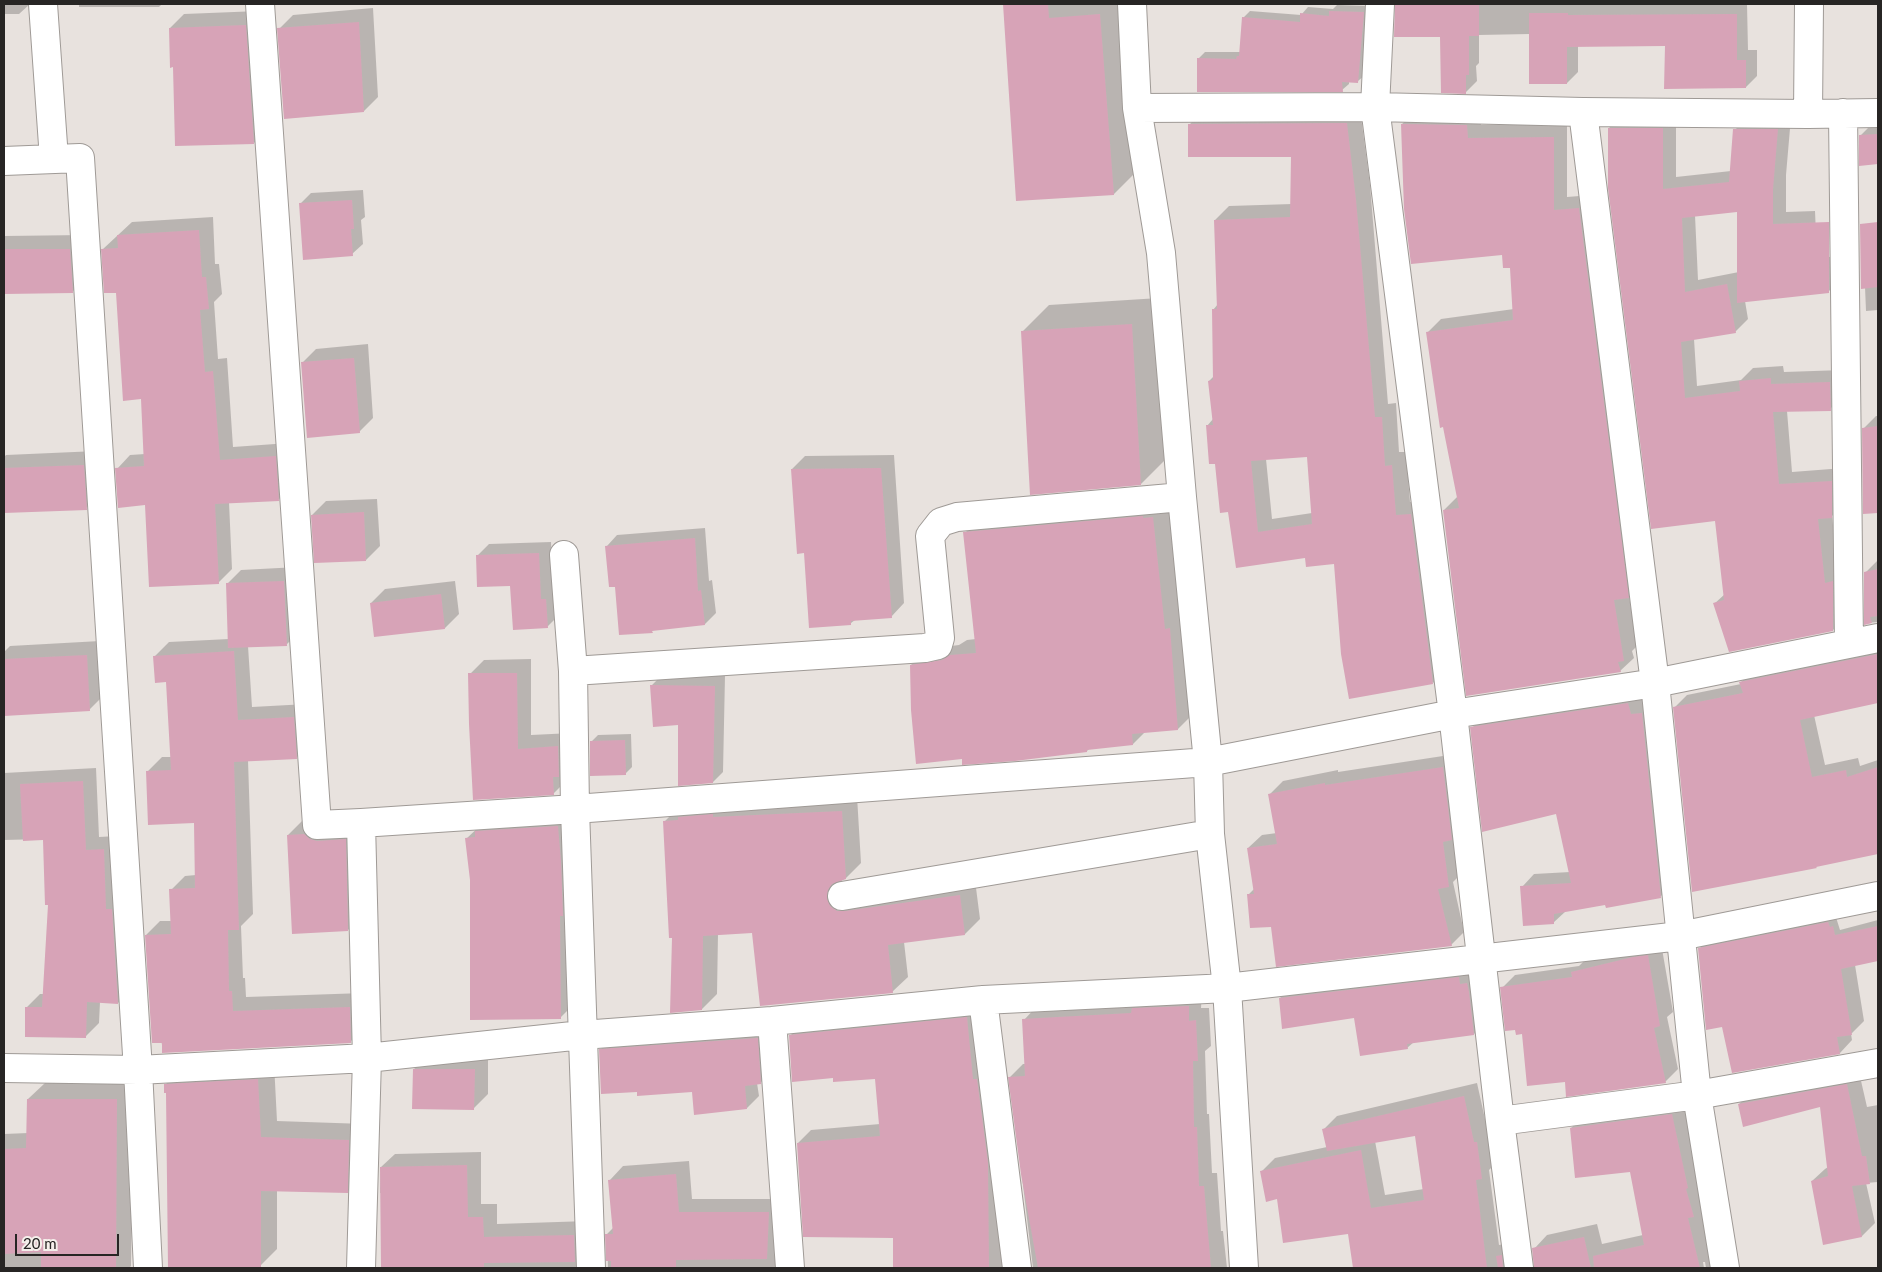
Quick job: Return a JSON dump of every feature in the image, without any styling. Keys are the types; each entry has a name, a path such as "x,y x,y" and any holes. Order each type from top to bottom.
{"street":[{"path":"43,4 54,159"},
{"path":"260,4 317,824 361,824 1208,762 1452,714 1655,683 1878,638"},
{"path":"1132,4 1137,108 1161,253 1182,497 1208,762 1210,834 1227,988 1244,1268"},
{"path":"1380,4 1375,107 1452,714 1480,959 1519,1268"},
{"path":"1808,114 1809,4"},
{"path":"1137,108 1375,107 1583,112 1878,113"},
{"path":"1583,112 1655,683 1696,1095 1724,1268"},
{"path":"1843,114 1850,643"},
{"path":"4,161 80,158 138,1070 148,1268"},
{"path":"573,671 925,648 938,645 940,638 930,536 941,522 957,517 1182,497"},
{"path":"564,555 573,671 575,809 591,1268"},
{"path":"361,824 367,1058 361,1268"},
{"path":"842,896 1210,834"},
{"path":"4,1068 138,1070 367,1058 582,1035 772,1021 983,1000 1227,988 1680,936 1878,896"},
{"path":"983,1000 1017,1268"},
{"path":"772,1021 790,1268"},
{"path":"1500,1121 1696,1095 1878,1063"}],"building":[{"path":"1003,4 1048,4 1049,18 1100,14 1114,195 1016,201"},
{"path":"1395,4 1479,4 1479,36 1469,36 1469,75 1466,75 1466,94 1441,93 1440,37 1394,37"},
{"path":"1329,11 1364,12 1358,83 1342,82 1343,92 1197,92 1197,58 1236,59 1239,56 1242,17 1300,22 1300,13 1329,16"},
{"path":"1529,13 1568,13 1568,15 1737,14 1737,60 1746,60 1746,88 1664,89 1665,46 1567,47 1567,84 1529,84"},
{"path":"359,22 364,112 284,119 277,28"},
{"path":"246,25 254,144 175,146 173,67 170,68 169,28"},
{"path":"1347,123 1356,200 1375,417 1382,417 1385,466 1392,465 1396,515 1411,514 1433,684 1349,699 1341,654 1334,564 1306,567 1305,558 1236,568 1228,512 1220,513 1215,464 1209,464 1206,425 1213,425 1208,381 1213,380 1212,309 1217,309 1214,220 1290,217 1291,157 1188,157 1188,124","holes":["1307,457 1312,524 1258,532 1251,461"]},
{"path":"1401,124 1467,125 1468,138 1554,137 1554,210 1579,208 1629,598 1614,600 1624,661 1618,662 1621,672 1466,696 1443,510 1459,508 1443,427 1440,428 1426,332 1513,320 1510,268 1503,268 1502,255 1411,264 1404,209"},
{"path":"1608,128 1663,128 1663,189 1729,182 1733,129 1778,129 1773,189 1773,224 1829,222 1829,293 1737,303 1737,212 1682,218 1685,292 1727,284 1736,333 1681,342 1685,398 1740,391 1739,381 1771,378 1771,384 1830,382 1831,411 1773,412 1779,484 1832,481 1832,518 1818,519 1825,583 1833,581 1833,631 1729,652 1713,603 1724,600 1715,521 1651,529 1608,188"},
{"path":"1878,134 1878,164 1859,166 1859,135"},
{"path":"352,200 354,229 351,229 353,256 303,260 299,203"},
{"path":"1878,222 1878,287 1861,289 1860,224"},
{"path":"199,230 202,277 206,277 209,309 200,310 205,372 213,371 220,460 276,456 279,501 215,504 219,584 149,587 145,505 118,508 115,468 144,466 141,399 123,401 116,293 104,293 101,249 118,248 117,235"},
{"path":"4,249 70,249 73,293 4,294"},
{"path":"1132,324 1141,485 1030,495 1021,331"},
{"path":"354,358 360,433 307,438 301,362"},
{"path":"1878,426 1878,513 1863,514 1862,428"},
{"path":"84,465 87,510 4,513 4,468"},
{"path":"881,468 892,618 851,621 851,625 809,628 804,553 797,554 791,469"},
{"path":"364,512 366,561 314,563 311,515"},
{"path":"1143,516 1143,518 1153,517 1165,629 1170,628 1178,730 1132,734 1133,745 1087,750 1087,752 1015,761 962,765 962,759 916,764 911,710 910,665 942,660 950,655 976,653 963,532"},
{"path":"695,538 698,591 701,590 705,625 652,631 653,633 619,635 615,587 609,587 605,546"},
{"path":"539,553 541,599 546,599 548,628 513,630 510,586 477,587 476,555"},
{"path":"1878,569 1878,616 1870,617 1872,623 1864,625 1864,572"},
{"path":"284,581 287,646 228,648 226,583"},
{"path":"441,594 445,629 374,637 370,603"},
{"path":"234,651 238,720 294,717 297,759 234,762 239,930 228,930 229,991 232,991 233,1011 350,1007 351,1043 162,1053 162,1043 152,1043 145,935 171,934 169,889 195,888 194,823 148,825 146,771 171,770 166,682 155,683 153,656"},
{"path":"1878,654 1878,703 1800,720 1812,777 1846,770 1847,777 1878,767 1878,854 1817,868 1692,892 1673,707 1743,693 1739,682"},
{"path":"87,655 90,711 4,716 4,659"},
{"path":"468,673 517,673 518,749 558,746 559,777 553,777 554,795 473,800"},
{"path":"650,685 715,686 713,783 678,786 678,725 653,727"},
{"path":"1628,703 1631,714 1642,713 1661,898 1606,908 1605,905 1554,914 1554,924 1523,926 1520,886 1571,883 1556,814 1482,832 1470,727"},
{"path":"625,740 626,775 590,776 590,741"},
{"path":"1443,767 1452,840 1443,842 1449,887 1438,889 1452,946 1276,967 1271,927 1250,928 1247,894 1254,894 1247,848 1277,844 1268,794 1325,783 1325,785"},
{"path":"83,781 86,850 104,849 106,909 112,909 118,1004 87,1002 86,1038 25,1037 25,1007 42,1007 48,905 45,905 43,840 23,841 20,784"},
{"path":"842,811 846,879 832,884 828,890 827,898 830,906 837,911 845,911 960,895 965,935 888,945 893,993 760,1006 752,933 703,936 702,1010 670,1013 672,938 669,938 663,821 678,820 678,817 713,814 713,817"},
{"path":"558,826 563,916 560,916 561,1019 470,1020 470,880 465,838 475,837 475,831"},
{"path":"304,834 310,839 317,841 346,839 348,931 292,934 287,835"},
{"path":"1828,922 1830,927 1833,926 1835,935 1878,926 1878,961 1841,969 1852,1035 1837,1037 1840,1054 1732,1073 1722,1027 1706,1030 1698,948"},
{"path":"1648,955 1660,1026 1654,1028 1666,1083 1566,1097 1565,1082 1527,1086 1522,1034 1516,1035 1515,1030 1505,1031 1500,987 1572,977 1571,972"},
{"path":"1459,977 1460,984 1467,983 1474,1035 1407,1044 1408,1049 1360,1056 1354,1018 1282,1029 1279,998"},
{"path":"1189,1006 1189,1021 1196,1020 1198,1061 1193,1061 1194,1127 1197,1127 1199,1186 1204,1186 1211,1268 1038,1268 1021,1174 1008,1077 1025,1076 1022,1019 1131,1013 1132,1008"},
{"path":"967,1017 973,1079 977,1079 988,1163 989,1268 893,1268 893,1238 803,1237 797,1143 880,1136 875,1079 833,1082 833,1078 792,1082 789,1035"},
{"path":"758,1038 761,1084 745,1086 747,1109 694,1115 692,1092 637,1096 637,1092 601,1094 599,1049"},
{"path":"413,1069 475,1069 474,1110 412,1109"},
{"path":"258,1079 261,1137 349,1140 348,1193 261,1191 261,1267 168,1267 166,1093 164,1093 164,1084"},
{"path":"1847,1084 1862,1156 1866,1156 1870,1184 1852,1186 1862,1237 1823,1245 1811,1181 1828,1176 1820,1107 1743,1127 1738,1104"},
{"path":"1464,1096 1474,1142 1477,1142 1482,1179 1476,1180 1487,1268 1353,1268 1348,1234 1283,1243 1277,1199 1266,1202 1260,1171 1361,1150 1371,1208 1424,1200 1415,1136 1327,1151 1322,1129"},
{"path":"27,1099 117,1099 116,1268 41,1268 41,1252 4,1254 4,1149 26,1148"},
{"path":"1672,1114 1688,1188 1686,1189 1694,1217 1688,1218 1700,1268 1594,1268 1593,1256 1644,1245 1630,1172 1575,1178 1570,1128"},
{"path":"467,1165 468,1217 483,1217 484,1237 574,1235 575,1262 484,1263 484,1268 381,1268 380,1167"},
{"path":"676,1174 679,1212 769,1212 767,1259 676,1260 676,1268 611,1268 611,1261 606,1261 605,1234 613,1234 608,1180"},
{"path":"1584,1237 1591,1268 1534,1268 1532,1248"},
{"path":"1502,1255 1503,1268 1498,1268 1496,1256"}]}
